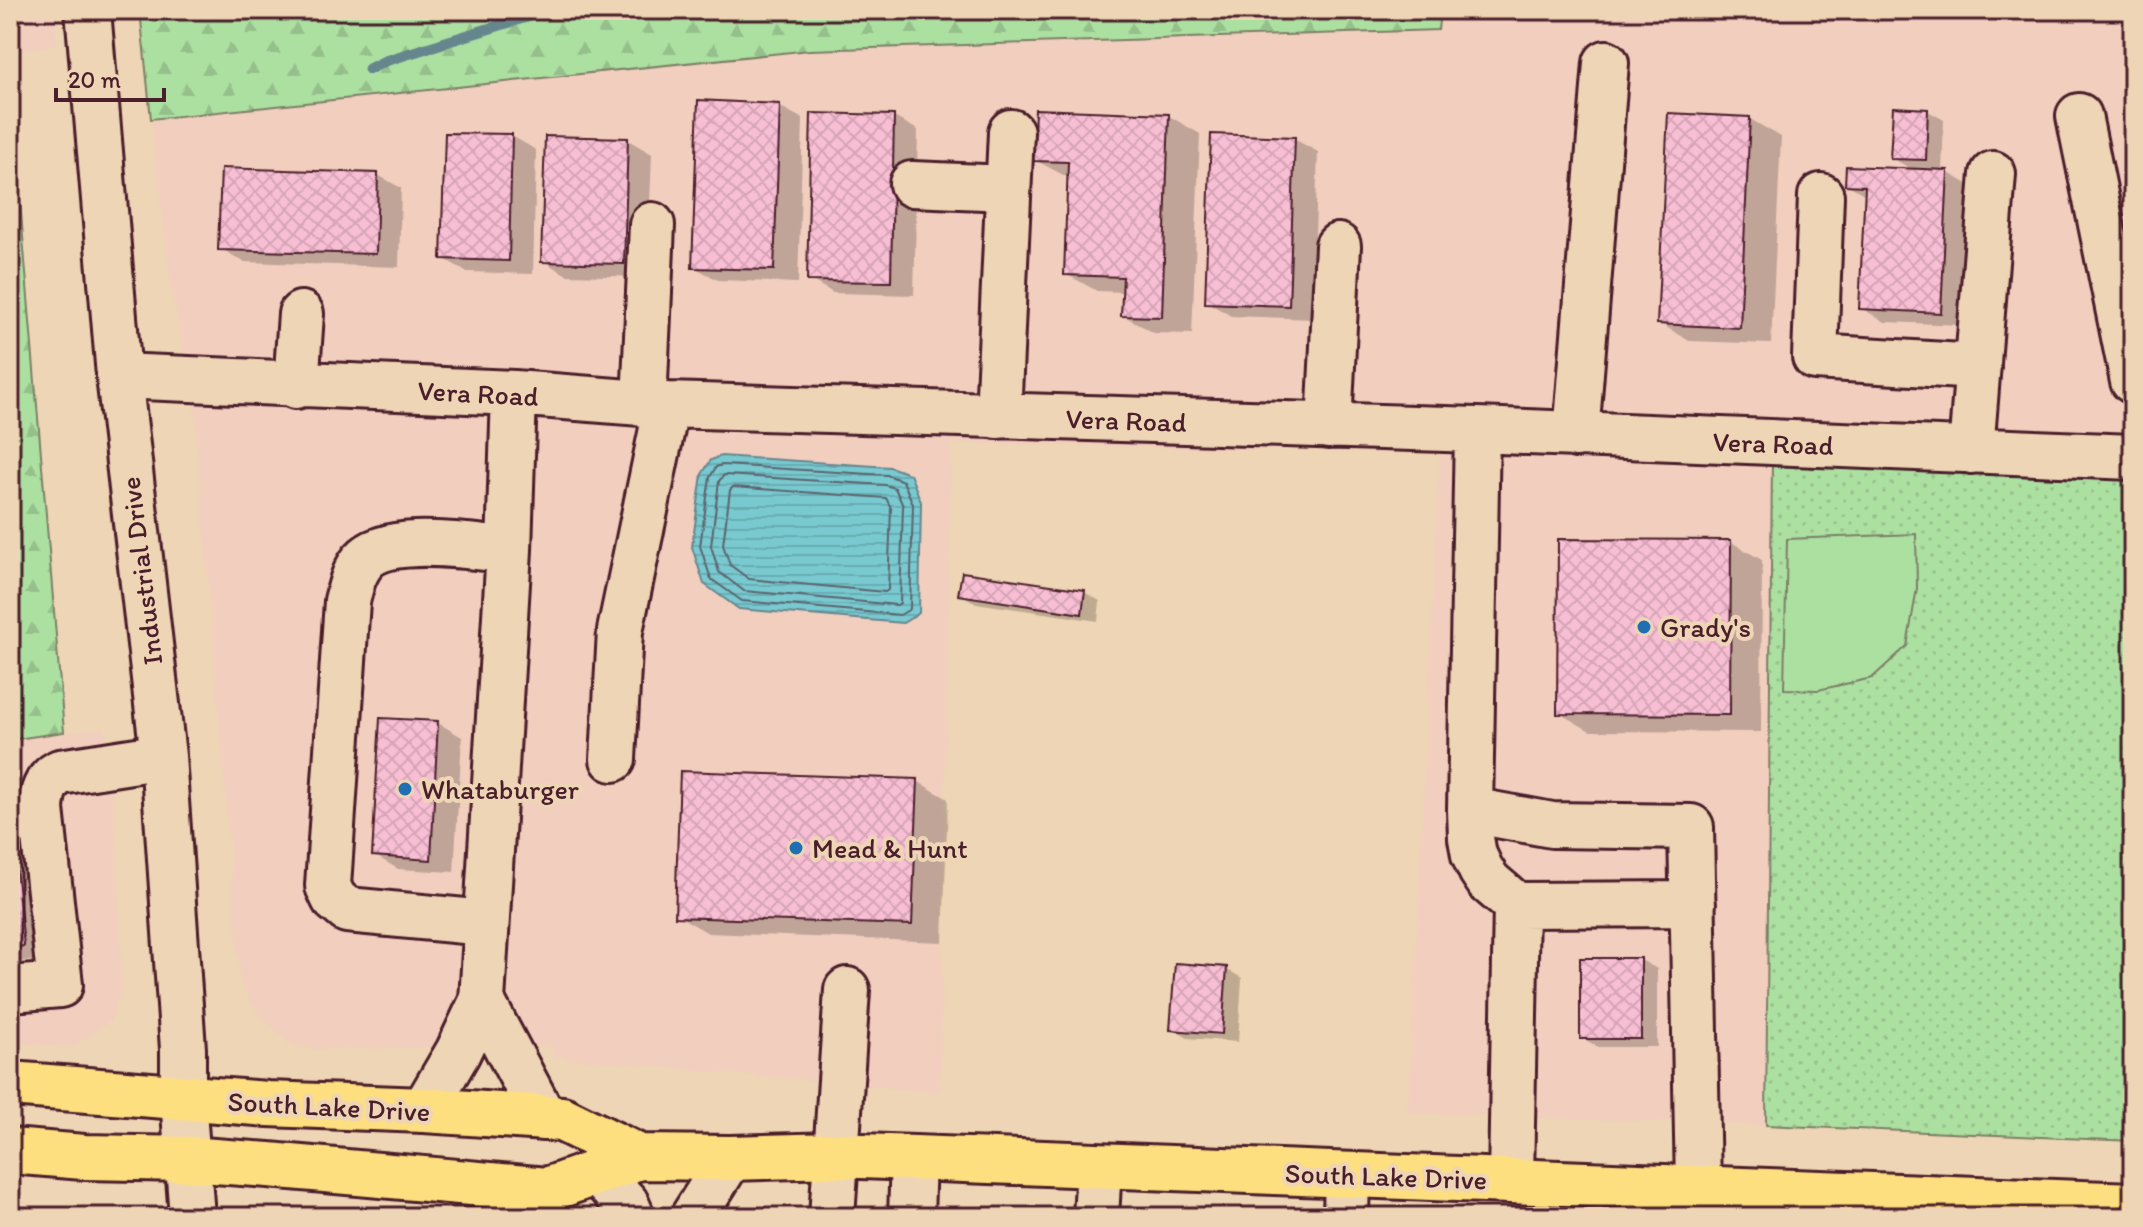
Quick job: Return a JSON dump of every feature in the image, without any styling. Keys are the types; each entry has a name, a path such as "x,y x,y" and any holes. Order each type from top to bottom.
{"main road":[{"name":"South Lake Drive","path":"10,1084 185,1130 547,1190 639,1157 836,1155 1099,1166 1346,1196 1511,1180 2133,1205"},
{"name":"South Lake Drive","path":"10,1151 84,1157 185,1130 424,1110 562,1119 639,1157"}],"street":[{"name":"Industrial Drive","path":"88,10 119,376 163,756 192,1217"},
{"path":"1576,435 1606,63"},
{"path":"2079,116 2133,381"},
{"path":"998,416 1011,132"},
{"path":"1971,451 1993,174"},
{"path":"912,184 1008,188"},
{"path":"1821,196 1815,357 1978,367"},
{"path":"613,759 620,631 656,404 652,225"},
{"path":"1329,426 1338,246"},
{"path":"296,386 301,314"},
{"name":"Vera Road","path":"119,376 514,393 656,404 1477,430 2133,457"},
{"path":"424,1110 458,1052 482,1001 509,550 514,393"},
{"path":"1477,430 1470,810 1474,855 1489,882 1516,905 1693,904"},
{"path":"486,923 347,910 334,899 328,886 347,601 353,577 365,558 402,544 509,550"},
{"path":"10,989 60,985 41,809 51,777 60,772 163,756"},
{"path":"1470,810 1552,825 1691,827 1698,1187"},
{"path":"1511,1180 1516,905"},
{"path":"832,1217 847,990"},
{"path":"482,1001 544,1118"},
{"path":"693,1217 730,1158"},
{"path":"911,1217 913,1158"},
{"path":"1096,1217 1099,1166"},
{"path":"598,1174 626,1203 632,1217"}],"shaded area":[{"path":"10,10 54,10 57,44 10,52"},
{"path":"1440,10 2133,10 2133,483 1772,468 1766,1125 1408,1113 1440,453 951,443 940,1092 552,1057 552,1046 312,1049 290,1044 256,1011 240,980 194,401 171,285 151,119 810,50 1438,30"},
{"path":"105,728 117,851 122,987 111,1020 73,1047 10,1042 10,740"},
{"path":"10,1208 28,1210 780,1217 10,1217"}],"green space":[{"path":"140,10 1440,10 1438,30 810,50 151,119"},
{"path":"10,80 64,732 10,740"},
{"path":"1772,461 2133,479 2133,1141 1766,1125"},
{"path":"1916,534 1917,588 1907,646 1872,678 1818,690 1784,689 1787,539"}],"water":[{"path":"721,456 890,467 910,474 921,502 919,613 903,623 739,609 704,584 692,547 702,474 711,460"}],"building":[{"path":"698,100 780,104 774,270 692,268"},
{"path":"1893,107 1928,109 1926,160 1890,159"},
{"path":"1035,109 1169,114 1162,317 1121,316 1123,277 1064,275 1068,162 1033,161"},
{"path":"811,113 894,115 891,282 807,281"},
{"path":"1668,113 1750,117 1740,328 1657,324"},
{"path":"445,133 512,134 509,261 441,259"},
{"path":"1211,134 1295,137 1289,306 1205,303"},
{"path":"545,136 628,138 624,264 541,262"},
{"path":"1846,166 1948,170 1941,313 1859,309 1865,186 1845,185"},
{"path":"221,168 378,173 376,254 218,250"},
{"name":"Grady's","path":"1558,539 1731,540 1730,715 1557,714"},
{"path":"962,572 1085,590 1082,614 958,595"},
{"name":"Whataburger","path":"380,718 438,721 431,860 372,856"},
{"name":"Mead & Hunt","path":"680,771 918,779 912,925 675,917"},
{"path":"10,838 13,838 24,946 10,948"},
{"path":"1580,958 1641,958 1641,1039 1580,1039"},
{"path":"1175,963 1227,967 1222,1034 1170,1030"}],"waterway":[{"path":"369,69 385,61 549,10"}],"place":[{"name":"Grady's","path":"1644,627"},
{"name":"Whataburger","path":"405,789"},
{"name":"Mead & Hunt","path":"796,848"}]}
